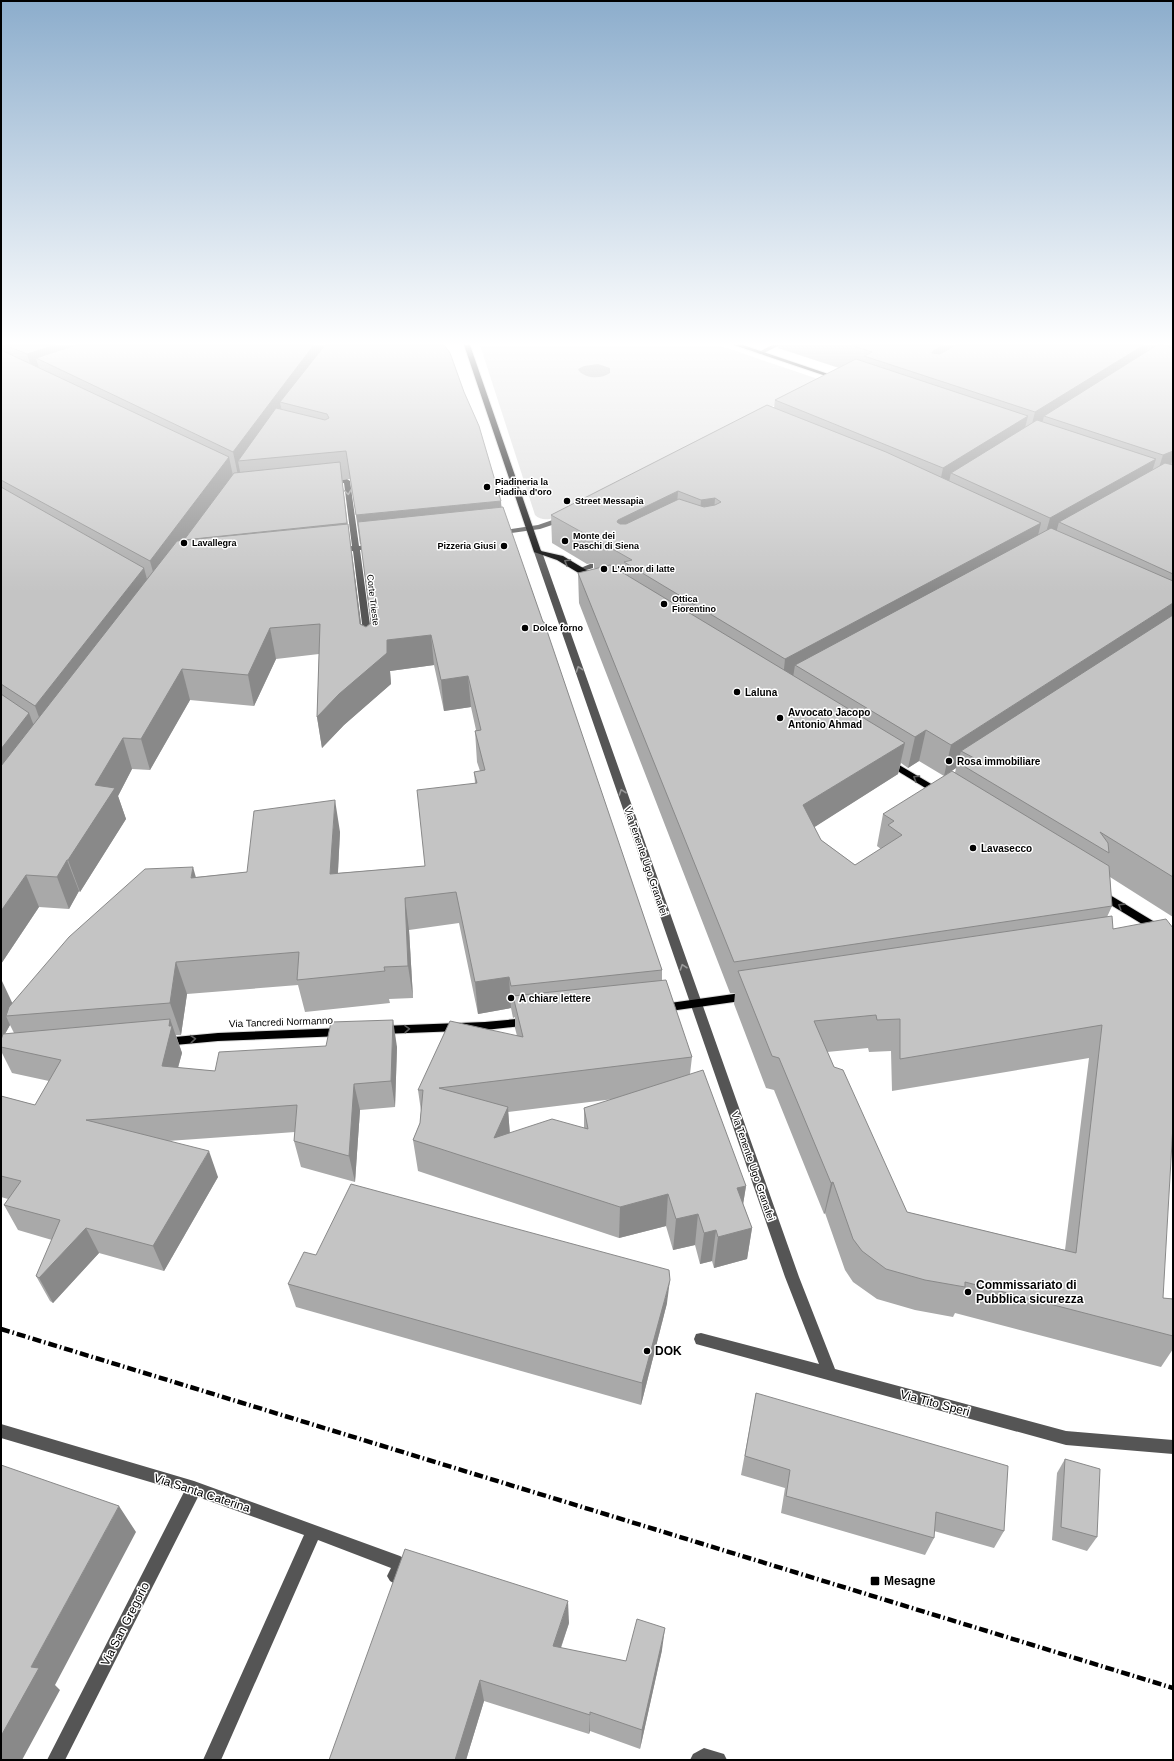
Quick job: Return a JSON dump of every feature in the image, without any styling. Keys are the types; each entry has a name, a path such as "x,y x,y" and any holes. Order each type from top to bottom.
{"main road":[{"name":"Via Tenente Ugo Granafei","path":"495,427 538,552"},
{"path":"538,552 560,558 600,583"},
{"path":"880,756 937,787 947,798"},
{"path":"1092,888 1158,929 1141,934"},
{"path":"649,1009 759,995"},
{"path":"367,1031 485,1026 539,1021"},
{"name":"Via Tancredi Normanno","path":"156,1042 218,1037 351,1032"}],"street":[{"name":"Corte Trieste","path":"324,484 346,482 369,647"},
{"path":"490,534 530,530 551,525 572,514"},
{"path":"332,551 380,546"},
{"name":"Via Tenente Ugo Granafei","path":"538,552 792,1277 830,1374"},
{"path":"580,570 590,566"},
{"name":"Via Tito Speri","path":"701,1339 1066,1438 1173,1447"},
{"name":"Via Santa Caterina","path":"1,1431 194,1488 400,1564 390,1593"},
{"name":"Via San Gregorio","path":"56,1760 194,1488"},
{"path":"212,1760 314,1531"},
{"path":"699,1760 704,1756 718,1760"}],"shaded area":[{"path":"507,427 732,427 550,519 544,519 535,515"}],"building":[{"path":"1,427 165,427 229,457 150,561 1,480"},
{"path":"181,427 252,427 233,452"},
{"path":"262,427 479,427 501,501 356,515 346,451 238,461"},
{"path":"723,427 823,427 886,452 1041,523 785,659 624,562 632,560 595,539 594,534 587,535 551,515","holes":["678,491 701,500 715,498 721,502 704,507 679,499 626,524 620,524 617,522 618,520"]},
{"path":"842,427 1010,427 943,468"},
{"path":"1025,427 1059,427 1156,459 1050,518 951,473"},
{"path":"1078,427 1173,427 1173,451 1163,455"},
{"path":"340,462 347,523 184,540 234,473"},
{"path":"1165,463 1173,465 1173,574 1059,522"},
{"path":"1,487 144,568 35,706 1,684"},
{"path":"503,507 544,622 662,970 511,986 509,977 475,982 456,892 405,898 408,966 384,967 385,971 297,980 299,952 176,962 170,1003 6,1016 9,1007 69,937 145,869 193,867 191,878 247,872 254,811 335,800 330,874 425,866 417,790 477,783 474,772 485,770 475,731 481,730 468,676 441,680 431,635 387,640 387,653 339,694 317,717 320,624 270,628 248,675 182,669 141,739 123,738 95,785 115,788 57,877 26,875 1,911 1,766 177,541 348,524 360,624 366,627 371,623 358,522"},
{"path":"1051,528 1173,581 1173,603 951,745 926,730 915,737 795,665"},
{"path":"610,565 905,743 803,805 821,840 855,865 902,835 888,825 894,821 883,814 952,771 1109,866 1112,906 734,962 578,573"},
{"path":"1173,615 1173,877 1100,832 1108,843 1109,853 962,765 974,758 961,751"},
{"path":"1,694 29,713 1,749"},
{"path":"1112,916 1113,929 1166,919 1173,928 1173,1125 1163,1298 1173,1299 1173,1336 965,1282 965,1287 925,1280 886,1269 862,1251 853,1239 833,1182 831,1183 779,1058 772,1056 738,971","holes":["876,1015 877,1020 900,1019 900,1059 1102,1025 1076,1253 907,1212 843,1070 834,1067 814,1021"]},
{"path":"666,980 692,1057 439,1088 508,1107 494,1138 552,1119 588,1129 584,1108 703,1070 746,1186 737,1188 752,1228 718,1237 716,1230 704,1233 698,1214 676,1219 668,1194 620,1207 413,1140 420,1123 423,1090 418,1090 450,1021 523,1037 513,996"},
{"path":"170,1019 169,1026 172,1026 162,1066 215,1071 219,1052 326,1046 331,1022 393,1020 391,1081 354,1084 349,1156 294,1141 297,1105 86,1120 209,1151 153,1246 86,1228 39,1278 36,1276 60,1220 4,1205 21,1181 1,1176 1,1096 35,1105 61,1060 1,1047 3,1034"},
{"path":"351,1184 669,1270 670,1280 642,1383 288,1284 304,1252 316,1255"},
{"path":"756,1393 1008,1466 1004,1531 936,1512 934,1538 786,1496 790,1470 745,1456"},
{"path":"1065,1459 1100,1469 1097,1537 1061,1527"},
{"path":"1,1465 119,1506 31,1667 39,1668 1,1736"},
{"path":"405,1549 568,1601 553,1646 626,1661 637,1619 665,1628 642,1730 590,1712 590,1715 480,1680 455,1760 329,1760"}],"railway":[{"path":"1,1329 1173,1688"}],"place":[{"name":"Piadineria la Piadina d'oro","path":"487,487"},
{"name":"Street Messapia","path":"567,501"},
{"name":"Monte dei Paschi di Siena","path":"565,541"},
{"name":"Lavallegra","path":"184,543"},
{"name":"Pizzeria Giusi","path":"504,546"},
{"name":"L'Amor di latte","path":"604,569"},
{"name":"Ottica Fiorentino","path":"664,604"},
{"name":"Dolce forno","path":"525,628"},
{"name":"Laluna","path":"737,692"},
{"name":"Avvocato Jacopo Antonio Ahmad","path":"780,718"},
{"name":"Rosa immobiliare","path":"949,761"},
{"name":"Lavasecco","path":"973,848"},
{"name":"A chiare lettere","path":"511,998"},
{"name":"Commissariato di Pubblica sicurezza","path":"968,1292"},
{"name":"DOK","path":"647,1351"},
{"name":"Mesagne","path":"875,1581"}]}
